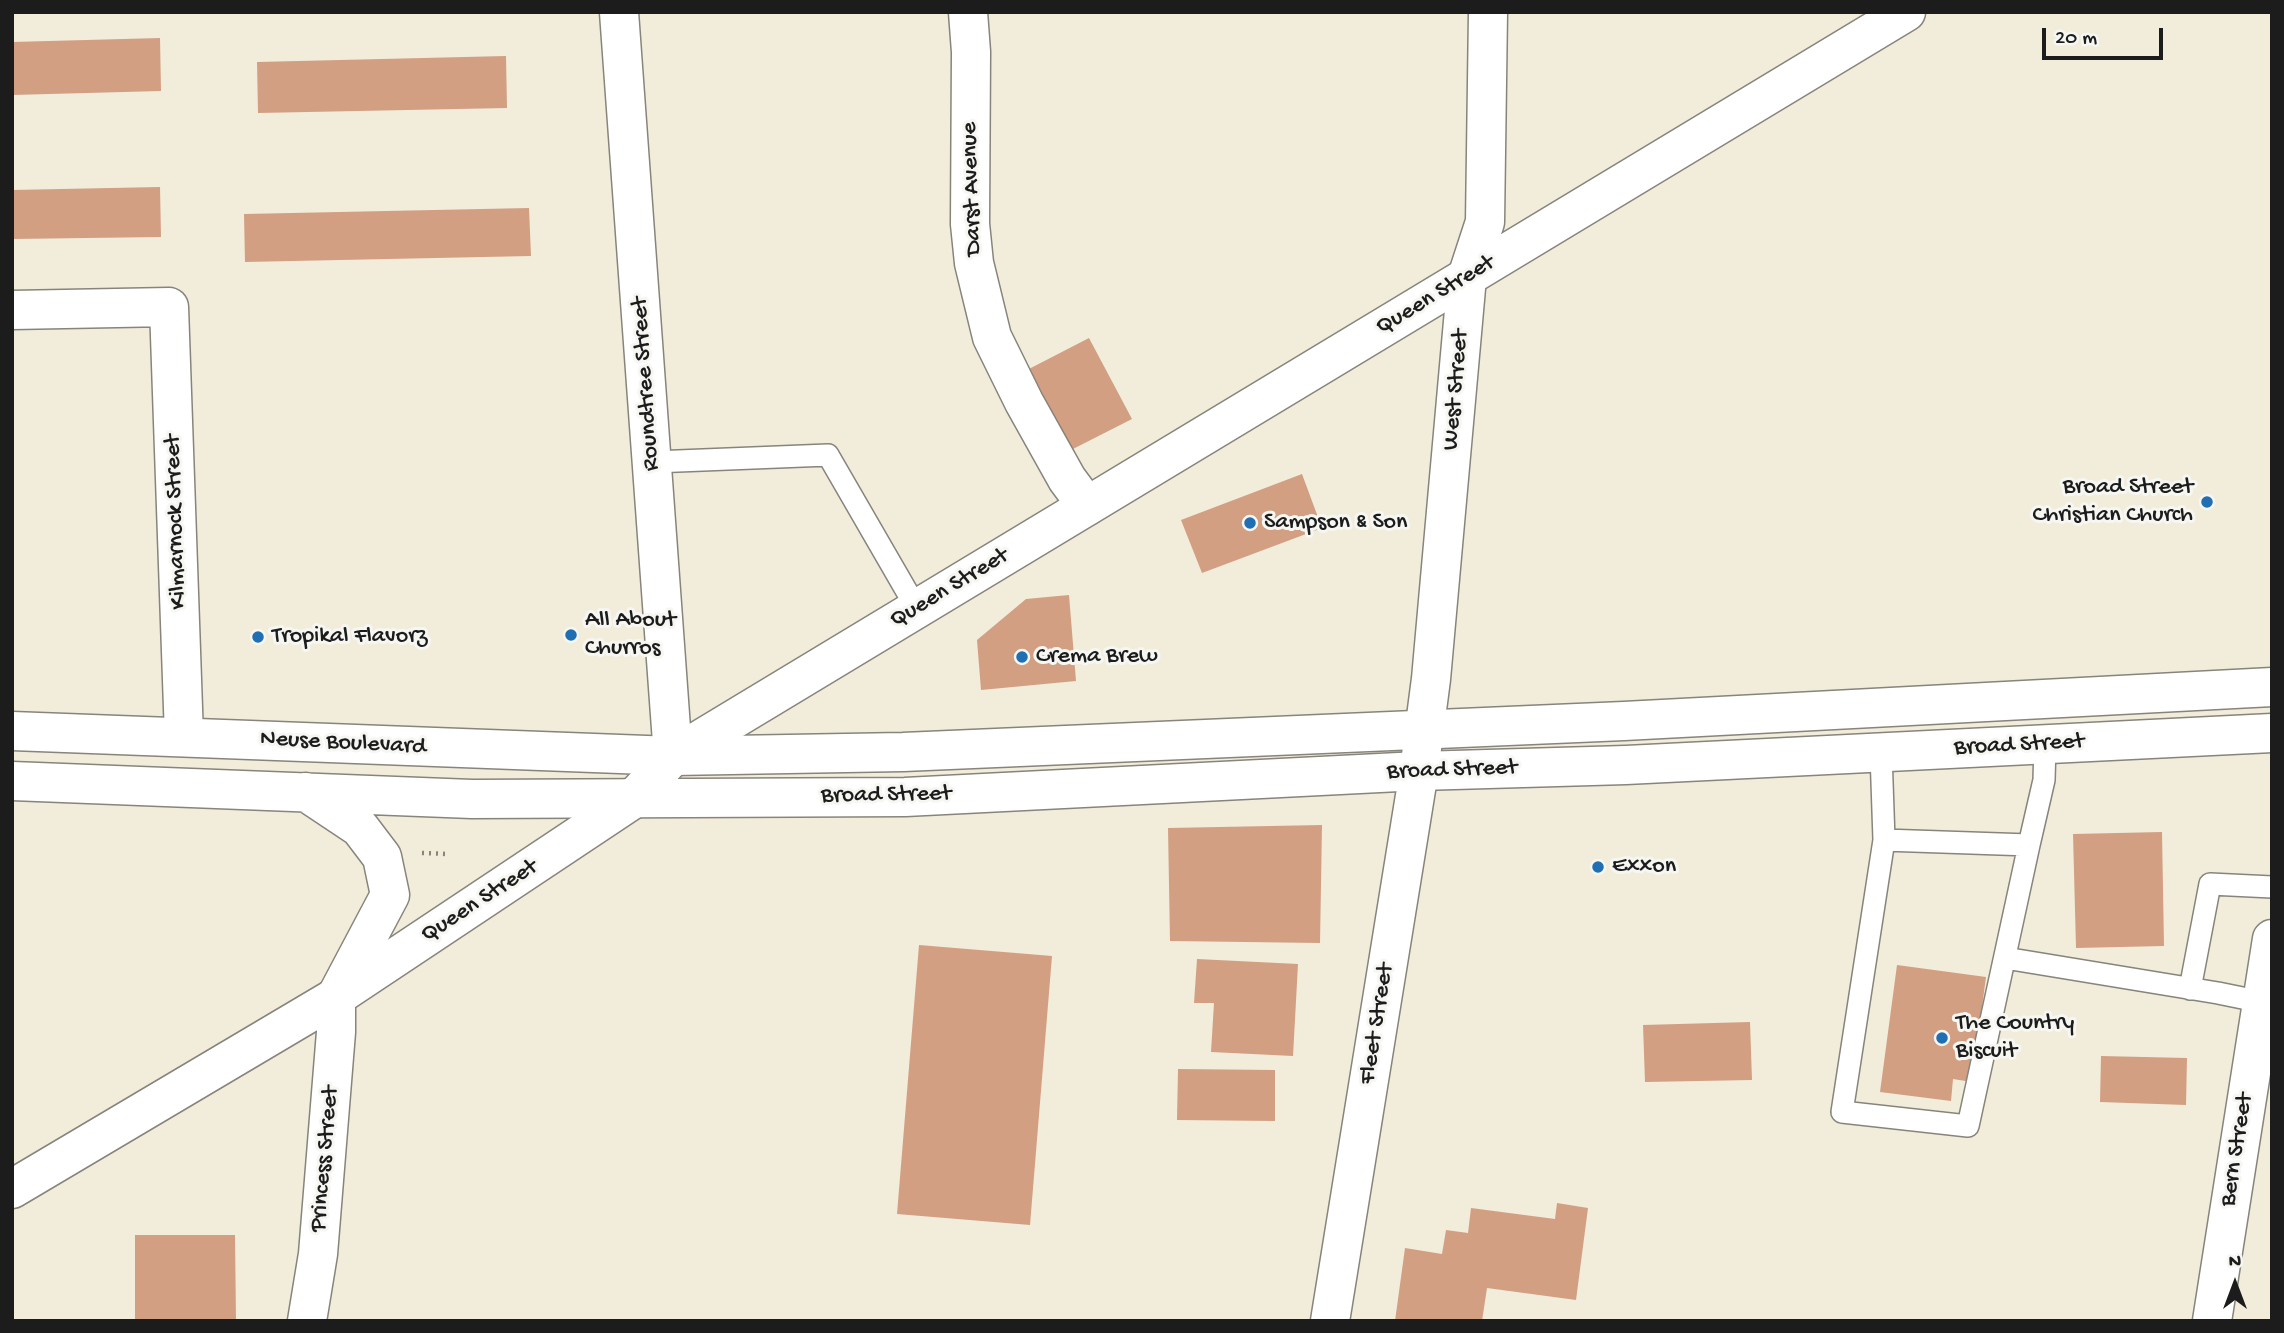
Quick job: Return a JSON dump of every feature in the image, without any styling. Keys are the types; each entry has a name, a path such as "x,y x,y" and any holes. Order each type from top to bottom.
{"street":[{"name":"Roundtree Street","path":"619,12 673,756"},
{"name":"Darst Avenue","path":"968,12 971,52 970,224 977,275 997,348 1061,468 1087,506"},
{"name":"West Street","path":"1425,728 1467,277 1485,222 1488,12"},
{"name":"Queen Street","path":"12,1189 336,997 632,800 673,756 1906,12"},
{"name":"Kilmarnock Street","path":"12,310 169,307 184,737"},
{"name":"Broad Street","path":"673,756 903,752 1624,720 2272,687"},
{"name":"Fleet Street","path":"1330,1321 1425,728"},
{"name":"Neuse Boulevard","path":"12,731 673,756"},
{"name":"Broad Street","path":"632,800 905,797 2272,733"},
{"name":"Neuse Boulevard","path":"12,781 472,799 632,800"},
{"path":"306,792 360,828 382,857 390,895 336,997"},
{"name":"Bern Street","path":"2212,1321 2272,939"},
{"name":"Princess Street","path":"307,1321 318,1254 336,1031 336,997"}],"lane":[{"path":"653,462 828,455 917,609"},
{"path":"1881,753 1884,840 1842,1112 1968,1126 2043,780 2045,745"},
{"path":"1884,840 2029,845"},
{"path":"2190,989 2210,884 2272,887"},
{"path":"2005,958 2262,1002"}],"building":[{"path":"160,38 161,91 12,95 12,42"},
{"path":"506,56 507,108 258,113 257,62"},
{"path":"160,187 161,237 12,239 12,190"},
{"path":"529,208 531,256 245,262 244,214"},
{"path":"1089,338 1132,419 1067,452 1025,371"},
{"path":"1302,474 1322,528 1202,573 1181,520"},
{"path":"1069,595 1076,681 981,690 977,640 1026,599"},
{"path":"1322,825 1320,943 1170,941 1168,828"},
{"path":"2162,832 2164,946 2076,948 2073,834"},
{"path":"919,945 1052,956 1030,1225 897,1214"},
{"path":"1197,959 1298,964 1293,1056 1211,1052 1214,1003 1194,1003"},
{"path":"1897,965 1986,977 1972,1082 1953,1079 1951,1101 1880,1092"},
{"path":"1750,1022 1752,1080 1645,1082 1643,1025"},
{"path":"2101,1056 2187,1058 2186,1105 2100,1102"},
{"path":"1178,1069 1275,1070 1275,1121 1177,1120"},
{"path":"1557,1203 1588,1208 1576,1300 1487,1288 1482,1321 1395,1321 1405,1248 1442,1254 1446,1230 1468,1233 1471,1208 1555,1219"},
{"path":"135,1235 235,1235 236,1321 135,1321"}],"place":[{"name":"Broad Street Christian Church","path":"2207,502"},
{"name":"Sampson & Son","path":"1250,523"},
{"name":"All About Churros","path":"571,635"},
{"name":"Tropikal Flavorz","path":"258,637"},
{"name":"Crema Brew","path":"1022,657"},
{"name":"Exxon","path":"1598,867"},
{"name":"The Country Biscuit","path":"1942,1038"}]}
